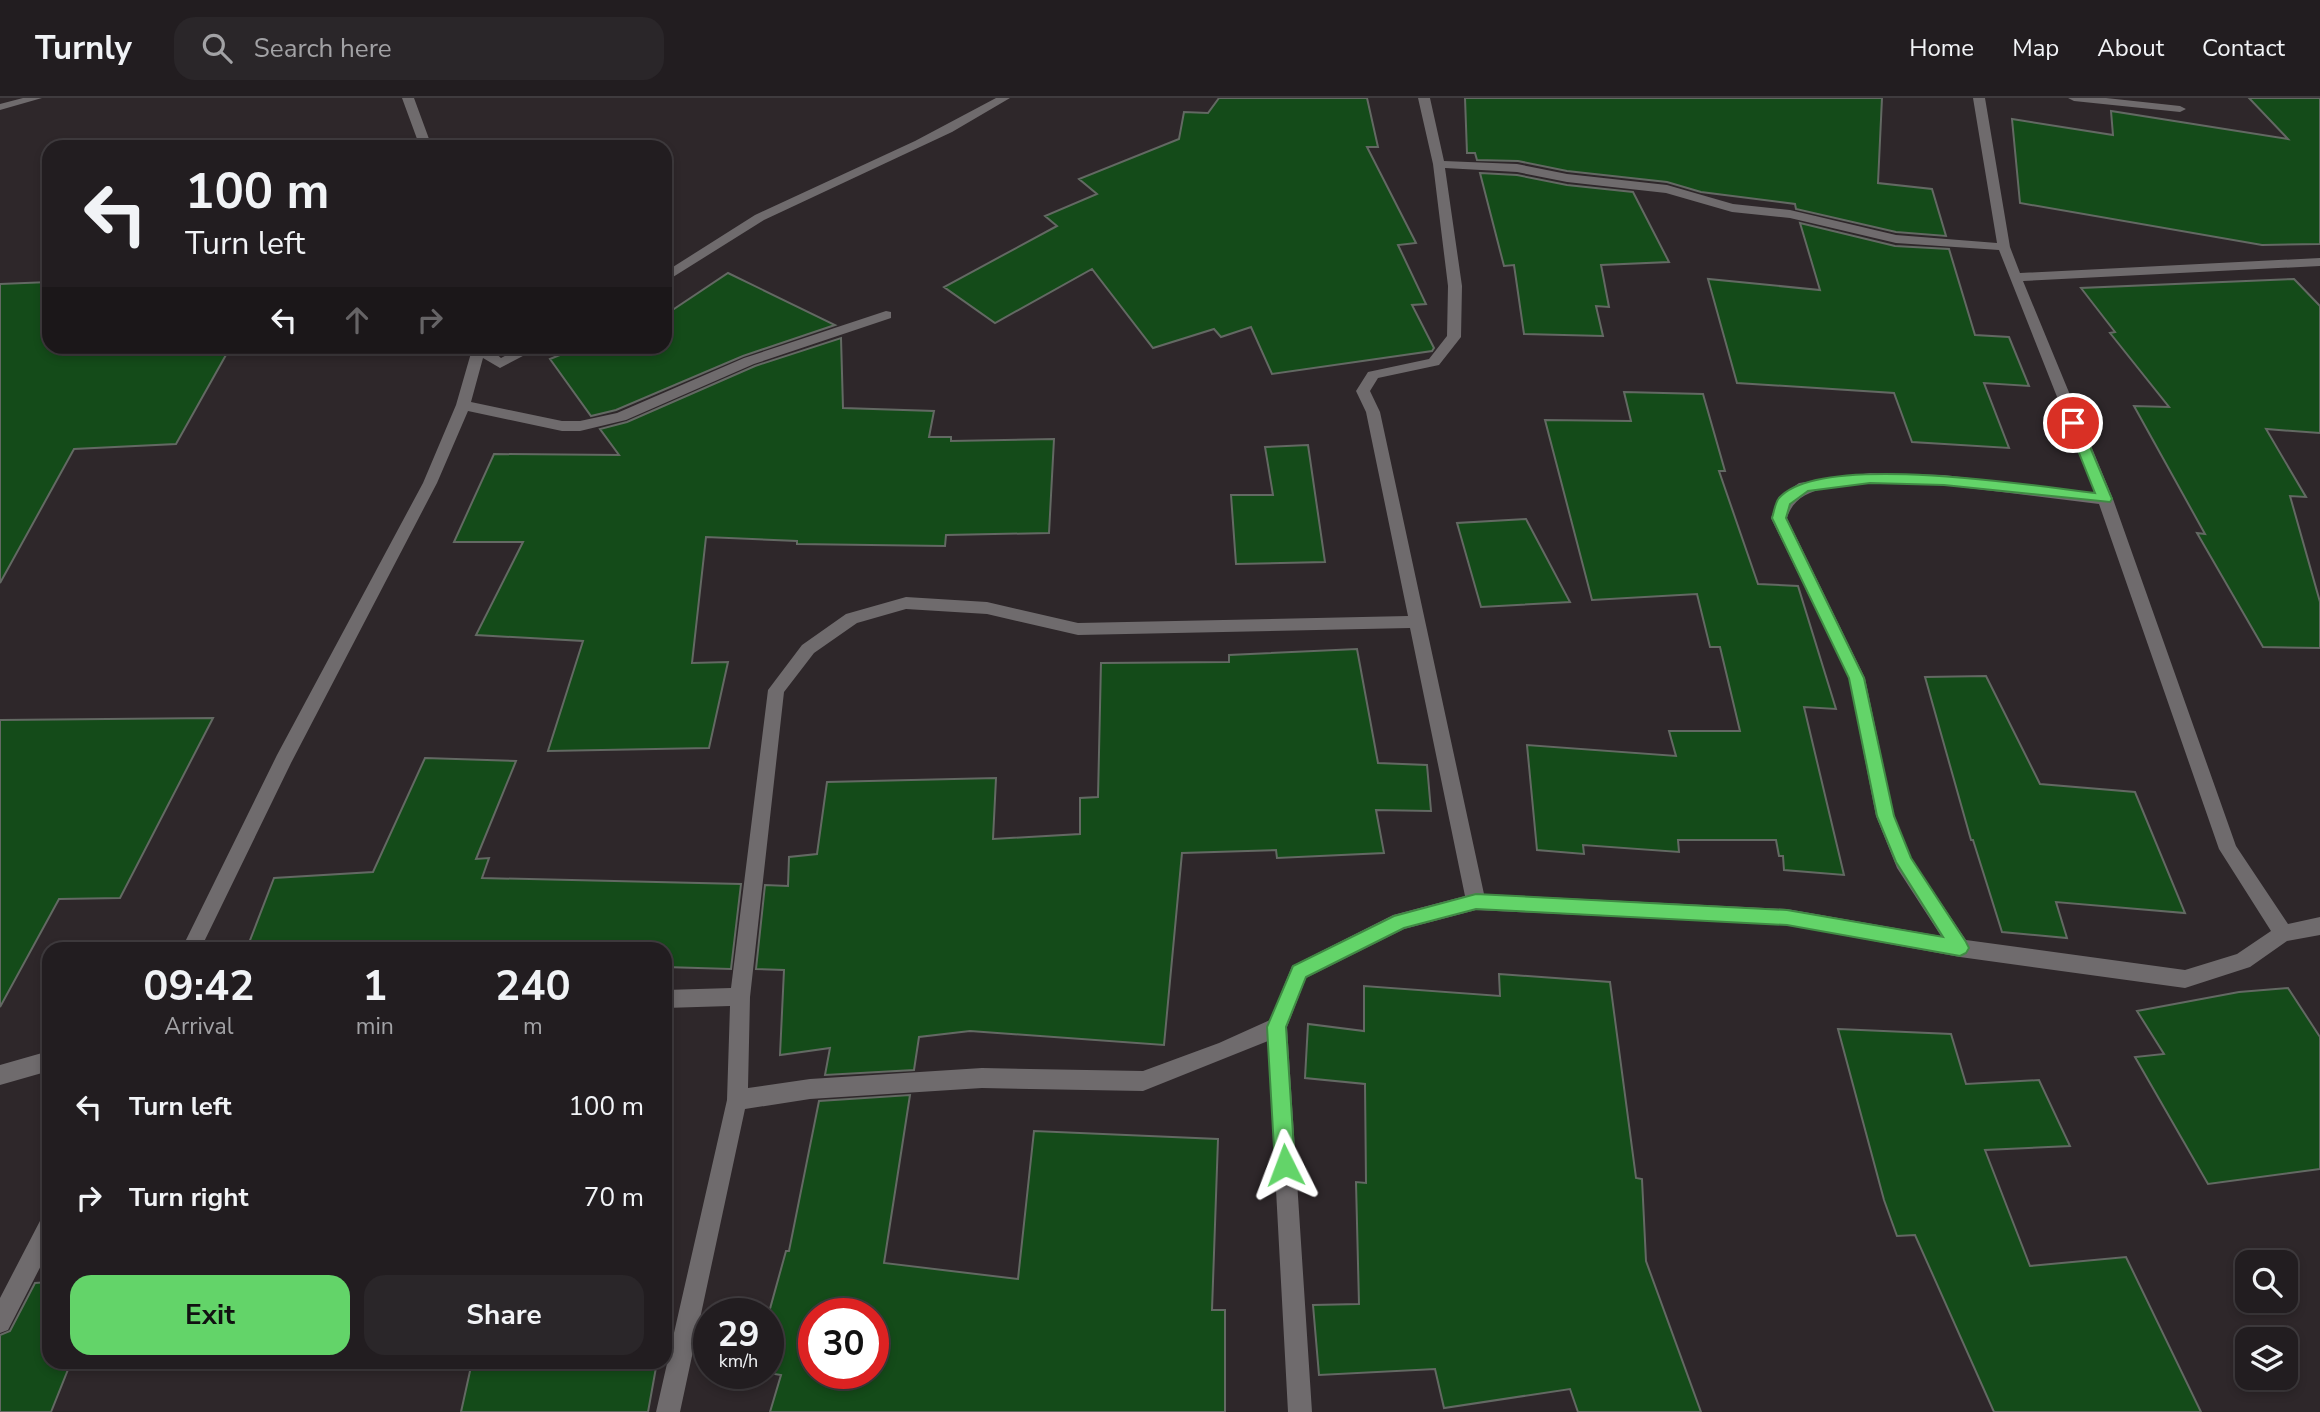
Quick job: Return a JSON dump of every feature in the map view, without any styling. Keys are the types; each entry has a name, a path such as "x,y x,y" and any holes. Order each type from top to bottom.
{"street":[{"path":"0,107 36,98"},
{"path":"408,98 423,140"},
{"path":"672,273 745,225 775,209 881,163 1004,98"},
{"path":"1424,98 1438,164 1455,286 1454,337 1434,362 1373,375 1363,391 1373,412 1476,902"},
{"path":"1979,98 2004,247 2105,499 2228,849 2283,933"},
{"path":"2074,98 2180,109"},
{"path":"1438,164 1517,168 1567,178 1667,189 1732,208 1790,214 1896,239 2004,247"},
{"path":"2015,277 2320,262"},
{"path":"463,405 562,426 580,426 621,416 749,361 886,315"},
{"path":"194,942 283,760 430,483 463,405 478,354"},
{"path":"488,354 500,364 520,354"},
{"path":"1960,948 1904,862 1885,816 1857,678 1779,518 1784,501 1804,487 1870,478 1944,480 2105,499"},
{"path":"668,1412 737,1100 740,997 776,690 808,649 852,618 906,603 987,608 1078,628 1419,622"},
{"path":"1300,1412 1277,1027 1300,972 1401,921 1476,902 1787,917 1960,948 2185,979 2243,961 2283,933 2320,926"},
{"path":"672,999 740,997"},
{"path":"737,1100 810,1089 982,1078 1143,1082 1277,1027"},
{"path":"0,1075 42,1063"},
{"path":"0,1322 42,1241"}],"building":[{"path":"1219,98 1367,98 1378,147 1367,147 1416,243 1398,245 1426,304 1412,305 1434,348 1432,351 1272,374 1251,327 1221,337 1214,329 1153,348 1092,269 995,323 944,287 1057,226 1045,216 1097,194 1079,179 1179,139 1184,112 1208,113"},
{"path":"1465,98 1882,98 1878,183 1932,189 1946,236 1896,232 1796,209 1795,204 1701,192 1667,182 1567,171 1518,161 1477,160 1475,153 1467,153"},
{"path":"2249,98 2320,98 2320,244 2262,245 2020,203 2012,119 2113,135 2111,111 2288,139"},
{"path":"1480,173 1517,175 1567,185 1633,192 1669,262 1601,265 1609,307 1596,306 1603,336 1524,334 1514,265 1504,266"},
{"path":"1800,223 1895,246 1949,249 1975,335 2009,337 2029,386 1984,383 2009,448 1912,442 1894,393 1737,383 1708,279 1820,290"},
{"path":"728,273 835,325 743,356 616,410 591,416 550,359 562,354 672,354 672,310"},
{"path":"2294,279 2320,306 2320,433 2266,429 2306,497 2290,496 2320,602 2320,648 2263,647 2197,533 2205,534 2134,406 2169,407 2110,333 2115,332 2081,288"},
{"path":"42,282 42,354 227,354 176,444 74,449 0,583 0,284"},
{"path":"841,338 843,408 934,411 929,437 951,437 951,441 1054,439 1049,533 946,535 945,546 797,544 797,541 706,537 692,663 728,662 709,748 548,751 583,641 476,635 523,542 454,542 494,454 619,455 600,429 627,422 755,366"},
{"path":"1624,392 1703,394 1725,471 1719,471 1758,584 1798,586 1836,709 1804,707 1844,875 1784,870 1783,856 1779,856 1776,840 1678,840 1679,852 1583,845 1584,854 1537,850 1527,745 1676,756 1669,731 1740,731 1720,647 1710,647 1697,594 1592,600 1545,420 1631,421"},
{"path":"1308,445 1325,562 1236,564 1231,495 1273,495 1265,447"},
{"path":"1526,519 1570,602 1481,607 1457,523"},
{"path":"1357,649 1378,763 1427,765 1431,811 1376,810 1384,853 1277,858 1276,850 1182,853 1164,1045 970,1031 919,1037 914,1070 825,1075 830,1048 780,1055 784,970 756,969 765,885 788,886 789,857 817,854 827,782 996,778 993,839 1080,834 1080,798 1098,797 1101,663 1229,662 1229,655"},
{"path":"1986,676 2040,784 2135,792 2185,913 2056,902 2067,938 2002,932 1971,840 1925,677"},
{"path":"213,718 120,898 59,899 0,1007 0,720"},
{"path":"425,758 516,761 476,859 489,858 482,878 741,884 731,969 672,967 672,942 249,942 274,878 373,872"},
{"path":"1499,974 1610,982 1636,1178 1642,1179 1646,1261 1701,1412 1578,1412 1570,1389 1444,1408 1435,1369 1319,1375 1313,1305 1359,1304 1356,1182 1366,1183 1365,1084 1305,1078 1308,1024 1364,1031 1364,986 1500,996"},
{"path":"2288,988 2320,1037 2320,1169 2208,1184 2135,1057 2164,1054 2137,1011 2239,992"},
{"path":"1838,1029 1951,1034 1966,1084 2039,1080 2070,1146 1985,1150 2030,1266 2126,1257 2201,1412 1994,1412 1915,1235 1897,1236 1884,1200"},
{"path":"910,1095 884,1263 1018,1279 1034,1131 1218,1139 1212,1310 1225,1310 1225,1412 770,1412 777,1389 784,1389 784,1298 773,1298 786,1251 789,1251 819,1101"},
{"path":"42,1282 42,1369 68,1369 51,1412 0,1412 0,1335 10,1331 35,1283"},
{"path":"470,1369 656,1369 648,1412 461,1412"}],"route":[{"path":"1285,1165 1277,1027 1300,972 1401,921 1476,902 1787,917 1960,948 1904,862 1885,816 1857,678 1779,518 1784,501 1804,487 1870,478 1944,480 2105,499 2073,423"}]}
